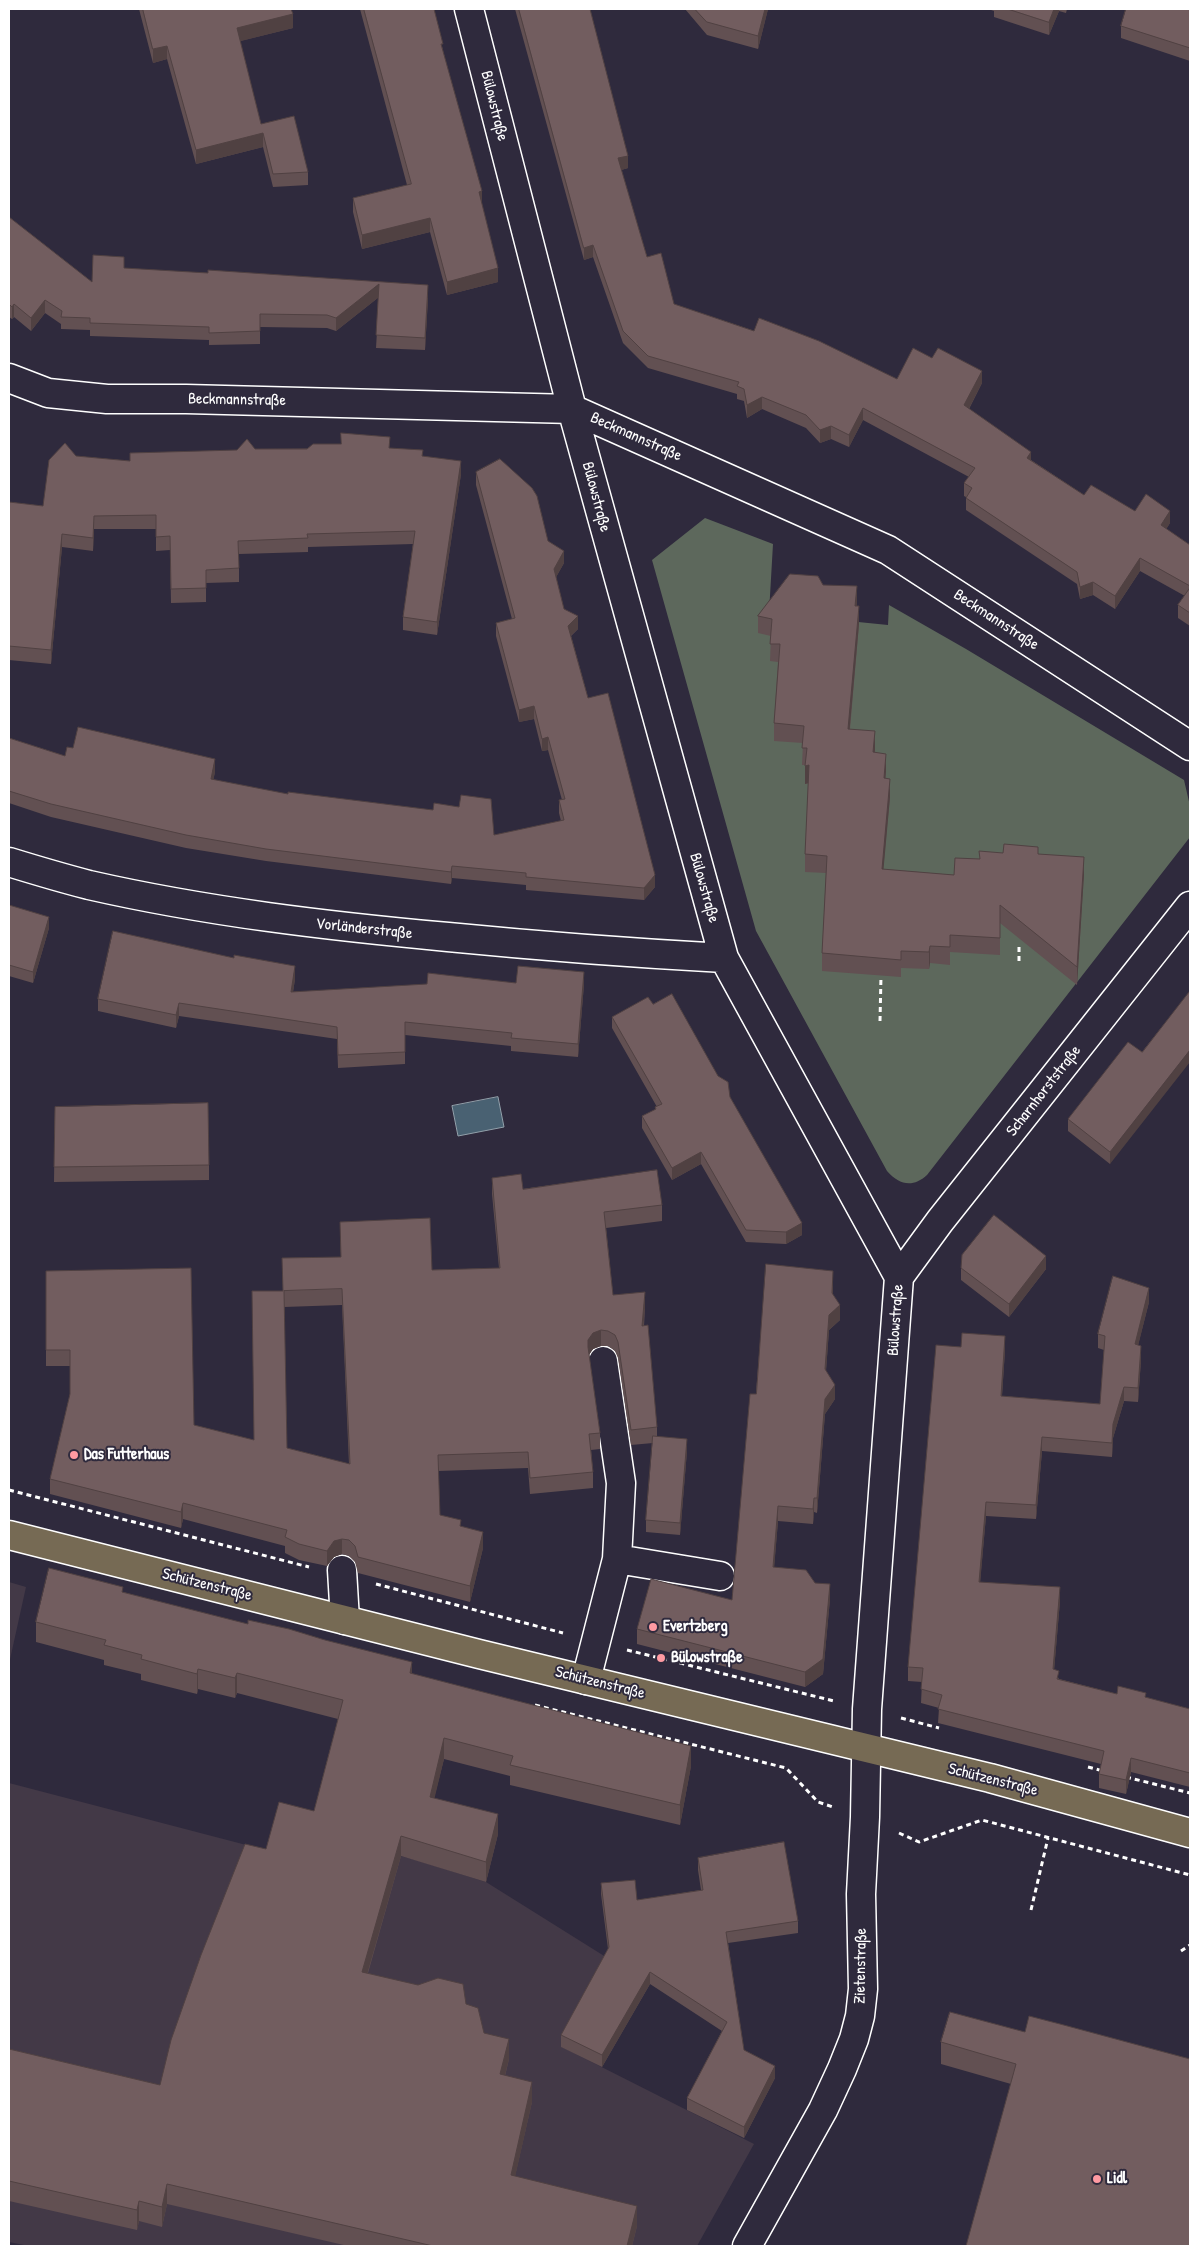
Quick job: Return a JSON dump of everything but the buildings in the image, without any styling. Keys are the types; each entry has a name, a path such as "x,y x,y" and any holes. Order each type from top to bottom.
{"main road":[{"name":"Schützenstraße","path":"9,1536 586,1680 791,1729 865,1749 990,1778 1190,1833"}],"street":[{"name":"Bülowstraße","path":"469,9 572,409 724,958 899,1277 865,1749"},
{"name":"Beckmannstraße","path":"9,378 48,393 90,398 572,409 888,550 1190,746"},
{"name":"Vorländerstraße","path":"9,862 87,884 149,897 238,913 330,926 624,953 724,958"},
{"name":"Scharnhorststraße","path":"899,1277 940,1221 1190,906"},
{"path":"586,1680 616,1559 620,1483 603,1361"},
{"path":"616,1559 720,1576"},
{"path":"343,1573 345,1620"},
{"name":"Zietenstraße","path":"747,2246 828,2099 854,2039 860,2016 862,1989 861,1894 866,1818 865,1749"}],"path":[{"path":"1019,947 1019,962"},
{"path":"880,1021 881,976"},
{"path":"9,1490 343,1573 596,1642 944,1730"},
{"path":"527,1703 786,1768"},
{"path":"982,1820 1190,1875"},
{"path":"1031,1910 1048,1838"},
{"path":"1181,1951 1190,1945"}],"shaded area":[{"path":"9,1582 26,1587 9,1664"},
{"path":"9,1783 296,1858 342,1840 419,1861 486,1882 609,1959 562,2047 754,2144 697,2246 29,2246 9,2242"}],"green space":[{"path":"705,518 773,544 769,613 888,625 889,605 1184,780 1190,806 1190,837 927,1175 917,1182 901,1182 887,1171 756,931 652,560"}],"water":[{"path":"498,1097 504,1127 458,1136 452,1106"}],"place":[{"name":"Das Futterhaus","path":"74,1455"},
{"name":"Evertzberg","path":"653,1627"},
{"name":"Bülowstraße","path":"661,1658"},
{"name":"Lidl","path":"1097,2179"}]}
